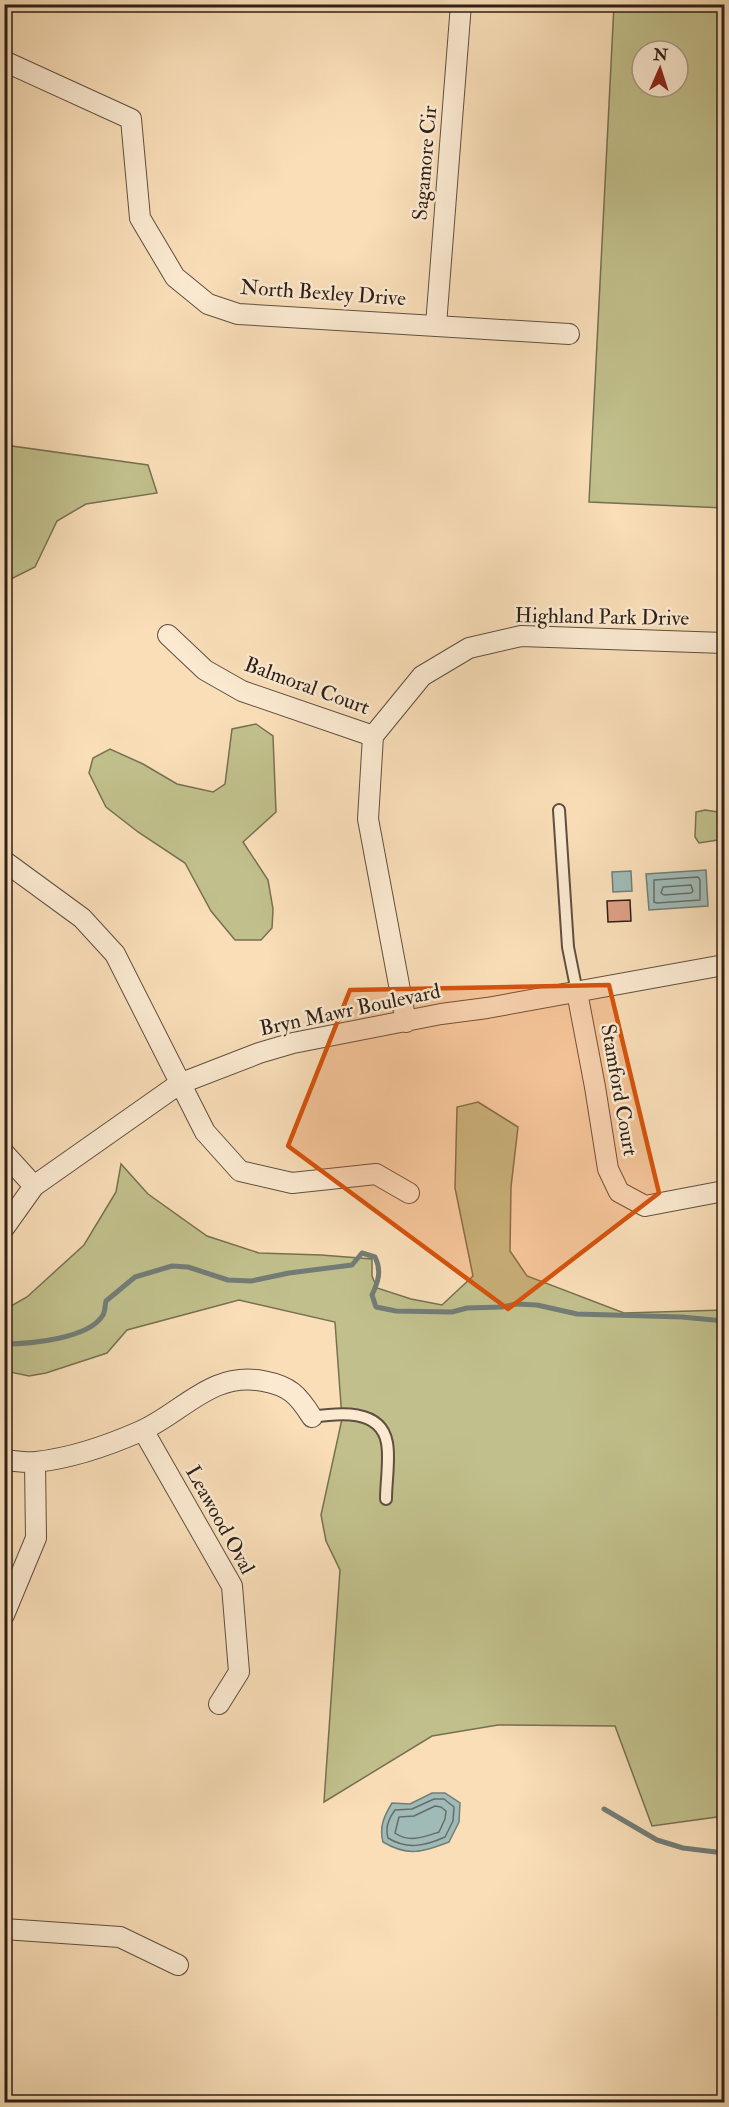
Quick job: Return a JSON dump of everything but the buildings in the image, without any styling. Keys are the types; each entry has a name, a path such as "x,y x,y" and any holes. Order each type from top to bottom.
{"street":[{"name":"Sagamore Cir","path":"436,325 461,4"},
{"name":"North Bexley Drive","path":"4,61 131,119 140,218 175,276 208,304 238,314 569,334"},
{"name":"Balmoral Court","path":"168,635 205,670 242,691 373,736"},
{"name":"Highland Park Drive","path":"373,736 422,676 469,648 521,636 724,643"},
{"path":"373,736 368,819 406,1022"},
{"path":"4,861 82,918 116,954 205,1132 240,1171 291,1183 376,1174 409,1193"},
{"name":"Bryn Mawr Boulevard","path":"4,1228 34,1186 179,1084 259,1053 293,1043 724,965"},
{"name":"Stamford Court","path":"577,992 608,1168 619,1192 645,1206 724,1191"},
{"path":"4,1153 34,1186"},
{"path":"4,1460 35,1462 89,1452 143,1430 215,1385 247,1378 279,1384 298,1395 312,1417"},
{"name":"Leawood Oval","path":"143,1430 232,1586 239,1672 219,1704"},
{"path":"4,1615 36,1538 35,1462"},
{"path":"4,1929 120,1937 178,1965"}],"lane":[{"path":"559,810 568,947 577,992"},
{"path":"312,1417 337,1413 362,1415 380,1427 387,1442 386,1499"}],"highlighted area":[{"path":"609,985 659,1193 508,1309 288,1146 350,990"}],"shaded area":[{"path":"614,5 724,5 724,508 589,502"},
{"path":"5,445 148,465 157,493 86,504 57,521 35,567 5,582"},
{"path":"256,724 273,736 276,812 243,842 268,880 273,909 272,928 261,940 235,940 211,911 185,863 138,832 106,807 89,773 93,758 110,749 143,764 177,784 213,792 225,784 232,729"},
{"path":"705,810 718,812 724,817 724,839 699,843 695,837 696,812"},
{"path":"478,1102 518,1127 511,1187 510,1251 527,1276 624,1313 724,1310 724,1816 652,1826 615,1726 498,1725 432,1736 324,1802 340,1570 326,1541 321,1515 342,1419 335,1322 239,1300 127,1330 107,1353 46,1373 29,1376 5,1371 4,1310 27,1297 84,1245 116,1192 121,1164 148,1194 207,1236 259,1253 372,1259 372,1276 377,1288 411,1299 442,1305 473,1276 455,1188 457,1107"}],"water":[{"path":"706,870 708,906 649,910 646,874"},
{"path":"631,871 632,891 613,892 612,872"},
{"path":"432,1793 445,1793 460,1803 459,1822 449,1842 423,1850 408,1851 383,1842 383,1822 392,1803 410,1804"}],"waterway":[{"path":"4,1344 58,1338 85,1330 103,1315 106,1301 135,1277 172,1266 188,1267 228,1280 251,1281 289,1273 352,1265 362,1253 375,1257 377,1262 378,1276 372,1295 376,1307 396,1311 452,1312 467,1308 502,1307 516,1304 537,1305 577,1314 682,1317 724,1321"},
{"path":"604,1809 657,1840 683,1848 724,1853"}]}
